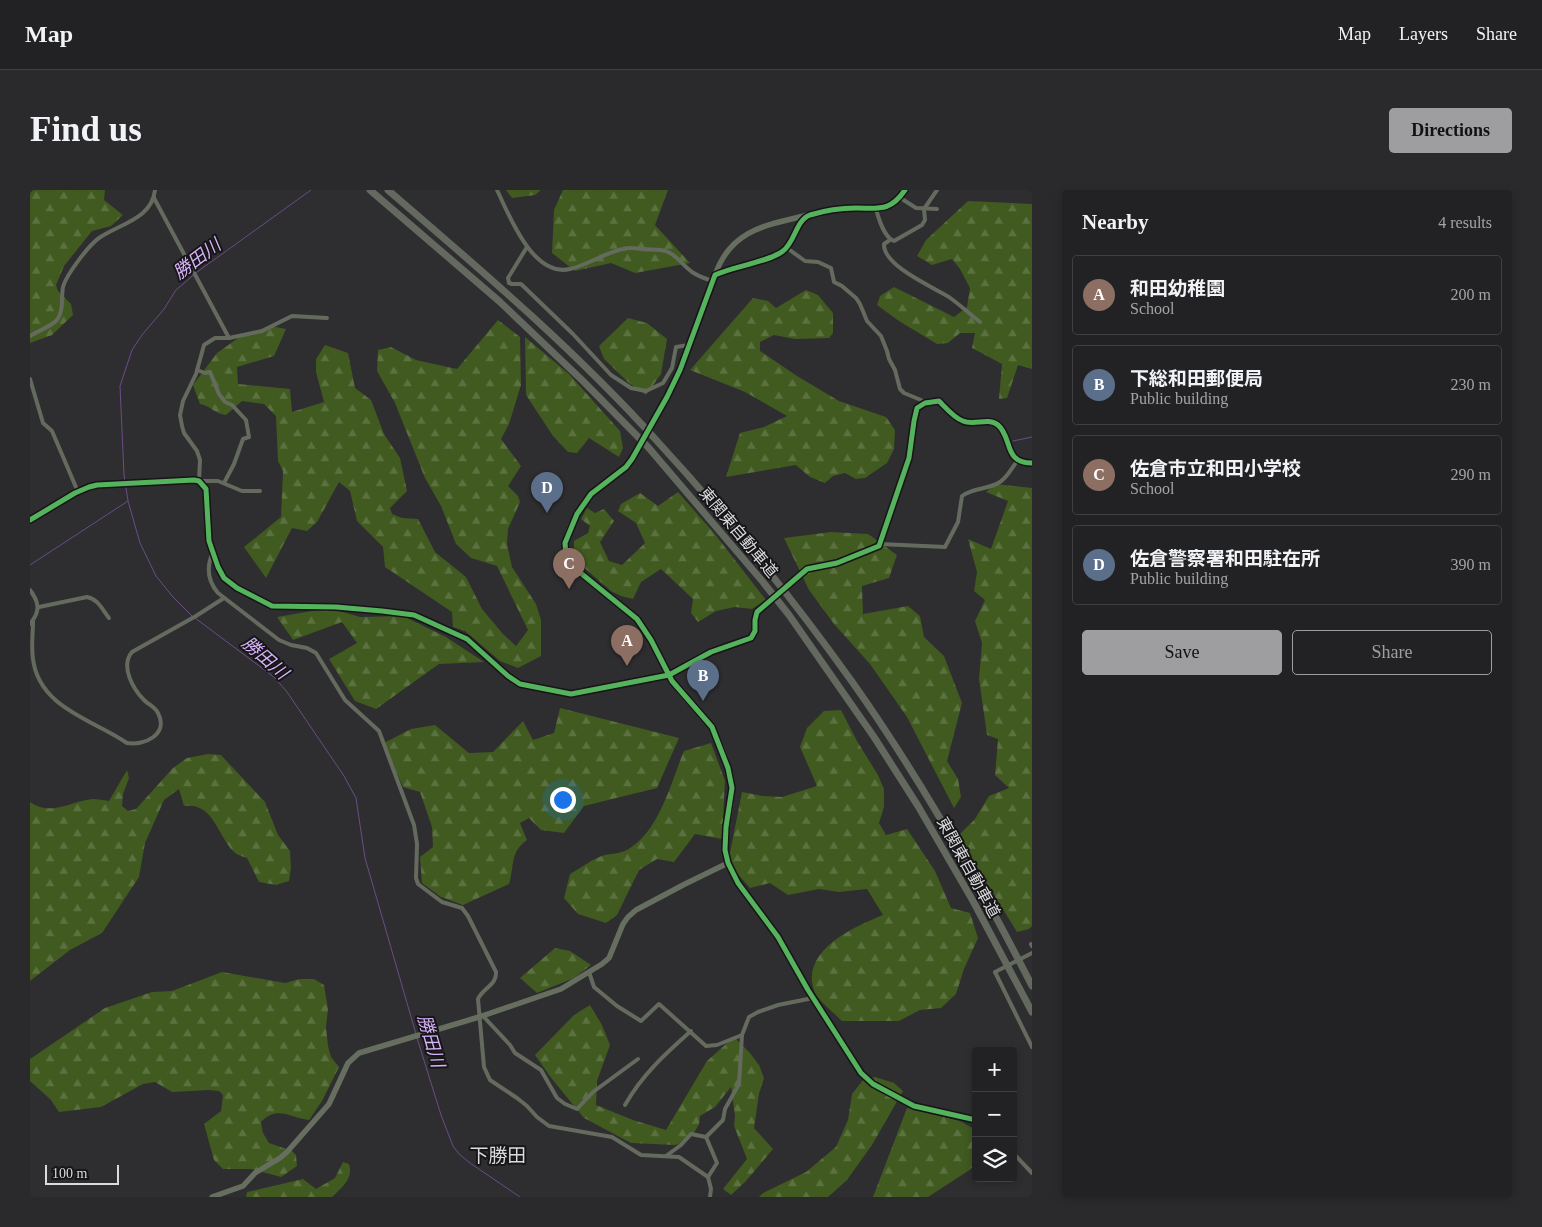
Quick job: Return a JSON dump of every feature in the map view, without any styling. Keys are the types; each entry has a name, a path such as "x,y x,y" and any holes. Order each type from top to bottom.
{"highway":[{"name":"東関東自動車道","path":"370,190 499,301 583,381 648,447 705,512 790,615 874,737 918,806 973,902 1032,1012"},
{"name":"東関東自動車道","path":"388,190 507,292 584,366 656,440 713,503 821,640 852,683 926,795 1011,945 1032,986"}],"street":[{"path":"30,336 56,320 61,312 62,290 66,277 93,243 100,237 124,226 140,215 154,198 155,190"},
{"path":"497,190 519,236 527,247 542,261 558,270 568,270 624,248 633,247 666,250 692,272 714,278 780,254 787,248 801,223 808,215"},
{"path":"906,190 888,207 876,209 850,208 808,215 763,226 748,233 731,246 719,265 677,376 656,417 626,467 591,494 585,502 567,536 565,548 566,555 572,566 637,619 651,640 669,676 712,727 728,768 732,788 726,827 725,850 728,863 738,883 778,937 813,998 861,1073 873,1084 914,1106 972,1119"},
{"path":"937,190 924,208 925,220 922,225 894,241 890,240 884,244 884,248 888,256 909,276 930,285 980,322"},
{"path":"900,197 910,205 937,209"},
{"path":"154,198 229,338"},
{"path":"876,209 890,240"},
{"path":"527,247 508,278 509,283 520,284 573,334 611,374 632,388 646,391 663,383 672,368 676,347 689,345"},
{"path":"787,248 805,261 818,262 830,268 834,282 856,298 867,321 881,336 895,370 900,389 904,393 925,403"},
{"path":"327,318 292,316 262,330 229,338 215,338 204,345 197,370 183,401 180,415 184,432 197,451 200,460 200,481 206,490 209,542 224,578 237,588 272,606 336,607 414,615 468,639 508,676 520,684 571,694 669,676 711,652 751,638 755,632 757,612 799,578 807,569 837,564 879,546 909,458 917,408 925,403 939,401 962,421 988,422 998,425 1003,432 1010,452 1018,460 1032,463"},
{"path":"197,370 205,373 210,372 219,394 246,420 249,437 241,442 236,460 224,483"},
{"path":"30,379 42,423 52,431 78,492"},
{"path":"880,544 945,547 958,522 962,496 970,490 995,485 1002,481 1018,460"},
{"path":"30,520 78,492 97,485 194,480 218,481 242,491 260,491"},
{"path":"213,552 208,570 212,586 224,598 279,640 290,645 307,648 316,653 345,700 379,731 414,825 417,844 416,878 418,884 442,902 458,906 465,911 496,972 493,983 478,999 481,1016 482,1058 486,1075 497,1086 527,1106 542,1122 549,1126 612,1137 641,1155 679,1157 708,1177 711,1189 710,1197"},
{"path":"30,590 36,598 38,607 38,612 31,622 32,658 46,690 64,707 128,743 136,744 144,743 156,736 161,723 158,713 137,692 130,680 128,656 224,598"},
{"path":"38,607 93,598 109,618"},
{"path":"212,1197 243,1186 255,1173 287,1152 329,1104 348,1063 359,1053 554,992 609,958 624,924 628,917 636,910 728,863"},
{"path":"1032,953 994,972 1032,1046"},
{"path":"589,972 594,987 641,1021 659,1004 706,1046 742,1035"},
{"path":"706,1137 724,1120 725,1109 739,1084 742,1035 749,1017 778,1005 813,998"},
{"path":"481,1016 515,1053 541,1070 557,1098 577,1109 592,1092 638,1059"},
{"path":"625,1105 635,1088 656,1062 691,1031"},
{"path":"666,1156 681,1145 691,1134 706,1137"},
{"path":"706,1137 717,1163 708,1177"},
{"path":"1017,1157 1032,1173"},
{"path":"1027,1168 1032,1164"}],"green space":[{"path":"30,190 105,190 104,200 123,215 111,226 92,231 64,266 56,285 58,291 71,304 73,315 52,335 30,343"},
{"path":"506,190 541,190 535,195 512,198"},
{"path":"563,190 668,190 655,225 690,263 635,273 611,263 575,271 552,253 554,210"},
{"path":"968,201 1032,204 1032,369 1018,365 1007,398 999,399 1002,364 972,348 975,333 960,333 948,343 937,344 877,305 880,296 894,287 954,317 967,307 970,288 960,269 952,259 932,265 917,256 926,240"},
{"path":"806,290 818,295 833,313 833,333 829,338 795,339 774,335 760,342 760,351 839,401 886,417 895,430 894,449 887,463 865,478 856,479 845,473 833,476 825,483 810,477 796,465 726,477 740,433 764,427 787,416 745,392 690,370 753,298 768,301 776,308"},
{"path":"628,318 647,323 667,339 661,374 646,395 629,383 604,359 599,346"},
{"path":"498,320 520,337 521,385 509,424 501,439 521,466 508,486 518,496 520,502 508,529 507,544 512,567 536,604 541,620 541,656 518,668 500,661 465,631 453,627 452,612 385,567 383,547 357,521 350,491 339,482 317,522 307,531 292,528 266,578 244,547 281,517 283,471 278,461 276,416 264,404 242,401 226,415 219,413 200,404 193,385 217,353 241,336 271,326 286,329 274,356 237,367 238,384 290,389 292,412 324,402 316,372 316,359 325,345 348,353 355,388 371,400 384,434 400,458 407,491 390,508 392,514 402,518 418,519 435,552 466,577 482,609 516,646 528,630 497,566 471,558 456,544 441,506 425,478 395,403 377,371 378,350 391,347 416,360 457,369"},
{"path":"525,337 569,374 620,431 623,448 619,457 589,438 577,453 568,452 553,436 526,395"},
{"path":"995,484 1032,488 1032,926 1029,929 1017,932 974,862 960,834 975,819 989,796 1009,788 995,775 998,739 987,735 979,679 982,643 975,621 985,600 974,591 977,572 968,539 991,549 1008,501 986,492"},
{"path":"678,492 714,533 766,600 752,609 735,607 716,611 698,622 691,613 693,599 661,569 641,582 633,599 611,591 581,565 574,553 574,541 588,533 590,526 581,519 587,508 595,513 604,509 614,521 600,542 609,561 622,565 645,543 636,523 618,511 621,504 640,493 658,506"},
{"path":"831,532 868,534 897,555 889,578 862,586 863,614 908,606 920,616 924,637 944,656 962,703 947,761 958,779 961,797 954,808 907,717 870,664 834,624 809,590 784,538"},
{"path":"329,608 360,617 403,616 446,637 484,662 439,664 376,709 355,701 329,659 357,643 342,622 293,640 277,617"},
{"path":"560,708 679,738 657,788 584,806 564,833 541,830 529,818 520,823 527,840 517,850 513,860 509,884 463,905 441,897 422,883 420,857 433,847 432,827 420,792 403,787 384,743 411,729 435,725 469,753 493,752 523,721 533,740 554,733"},
{"path":"841,710 884,789 884,807 879,823 886,835 907,829 935,871 951,908 970,913 978,938 964,969 956,994 941,1008 920,1010 899,1021 842,1021 823,1004 815,993 812,978 814,965 821,953 831,943 857,926 883,915 867,889 839,892 819,889 788,895 770,883 750,888 728,863 742,792 782,797 817,786 800,747 807,728 824,711"},
{"path":"711,743 725,781 722,839 695,834 674,862 657,859 639,870 617,915 606,923 578,914 564,898 570,874 601,856 627,850 640,840 657,817 684,751"},
{"path":"208,754 221,755 265,802 278,835 290,851 291,868 289,881 276,885 259,882 247,858 233,851 208,814 194,806 184,806 179,789 164,800 145,843 139,877 102,933 70,950 30,981 30,802 38,806 53,808 93,799 109,801 127,770 129,778 123,794 122,806 128,811 136,809 173,768 187,758"},
{"path":"555,948 570,951 591,965 574,978 537,993 520,978"},
{"path":"222,972 285,983 300,979 314,979 324,985 328,1009 326,1027 328,1046 331,1057 339,1067 322,1101 309,1120 278,1113 267,1117 261,1122 263,1133 269,1143 292,1151 296,1155 297,1166 281,1177 251,1169 223,1169 214,1160 204,1124 221,1111 223,1095 219,1091 172,1092 155,1082 143,1084 101,1107 59,1112 51,1100 30,1081 30,1059 105,1008 152,992 172,991"},
{"path":"590,1005 602,1025 610,1045 597,1081 596,1105 633,1120 666,1130 707,1061 734,1037 759,1065 764,1078 759,1094 754,1128 773,1149 746,1181 731,1195 723,1189 747,1159 734,1126 735,1116 731,1087 715,1107 700,1116 699,1124 694,1133 685,1142 675,1145 631,1143 584,1118 552,1079 535,1055 574,1015"},
{"path":"875,1077 894,1083 903,1091 872,1145 847,1180 828,1197 759,1197 763,1193 806,1172 836,1147 848,1120 852,1094 863,1080"},
{"path":"907,1108 960,1121 972,1128 972,1168 968,1171 928,1197 873,1197"},
{"path":"343,1162 349,1164 350,1174 343,1187 332,1197 246,1197 247,1192 303,1179 316,1189 335,1178"}],"waterway":[{"name":"勝田川","path":"192,616 156,576 140,543 128,501 124,475 120,386 132,350 164,309 176,290 197,272 311,190"},
{"path":"1013,441 1032,437"},
{"path":"30,565 128,501"},
{"name":"勝田川","path":"195,618 274,677 287,692 344,776 356,798 365,858 416,1034"},
{"name":"勝田川","path":"417,1038 441,1115 453,1146 470,1163 520,1197"}],"cycle path":[{"path":"905,190 894,202 884,207 839,209 810,215 798,226 787,247 777,255 715,275 680,370 667,397 632,459 626,467 591,494 577,514 565,543 566,555 572,566 637,619 651,640 672,681 712,727 728,768 732,788 726,827 725,850 728,863 738,883 778,937 808,990 861,1073 873,1084 914,1106 972,1119"},
{"path":"30,520 75,493 97,485 199,481 206,489 209,541 218,567 224,578 237,588 272,606 336,607 414,615 467,639 508,676 520,684 571,694 669,675 711,652 751,638 755,631 757,612 807,569 837,563 879,546 909,458 917,408 925,403 939,401 960,420 972,423 990,422 998,425 1006,436 1012,454 1023,462 1032,463"}],"place":[{"name":"佐倉警察署和田駐在所","path":"547,513"},
{"name":"佐倉市立和田小学校","path":"569,589"},
{"name":"和田幼稚園","path":"627,666"},
{"name":"下総和田郵便局","path":"703,701"}],"district":[{"name":"下勝田","path":"498,1155"}]}
